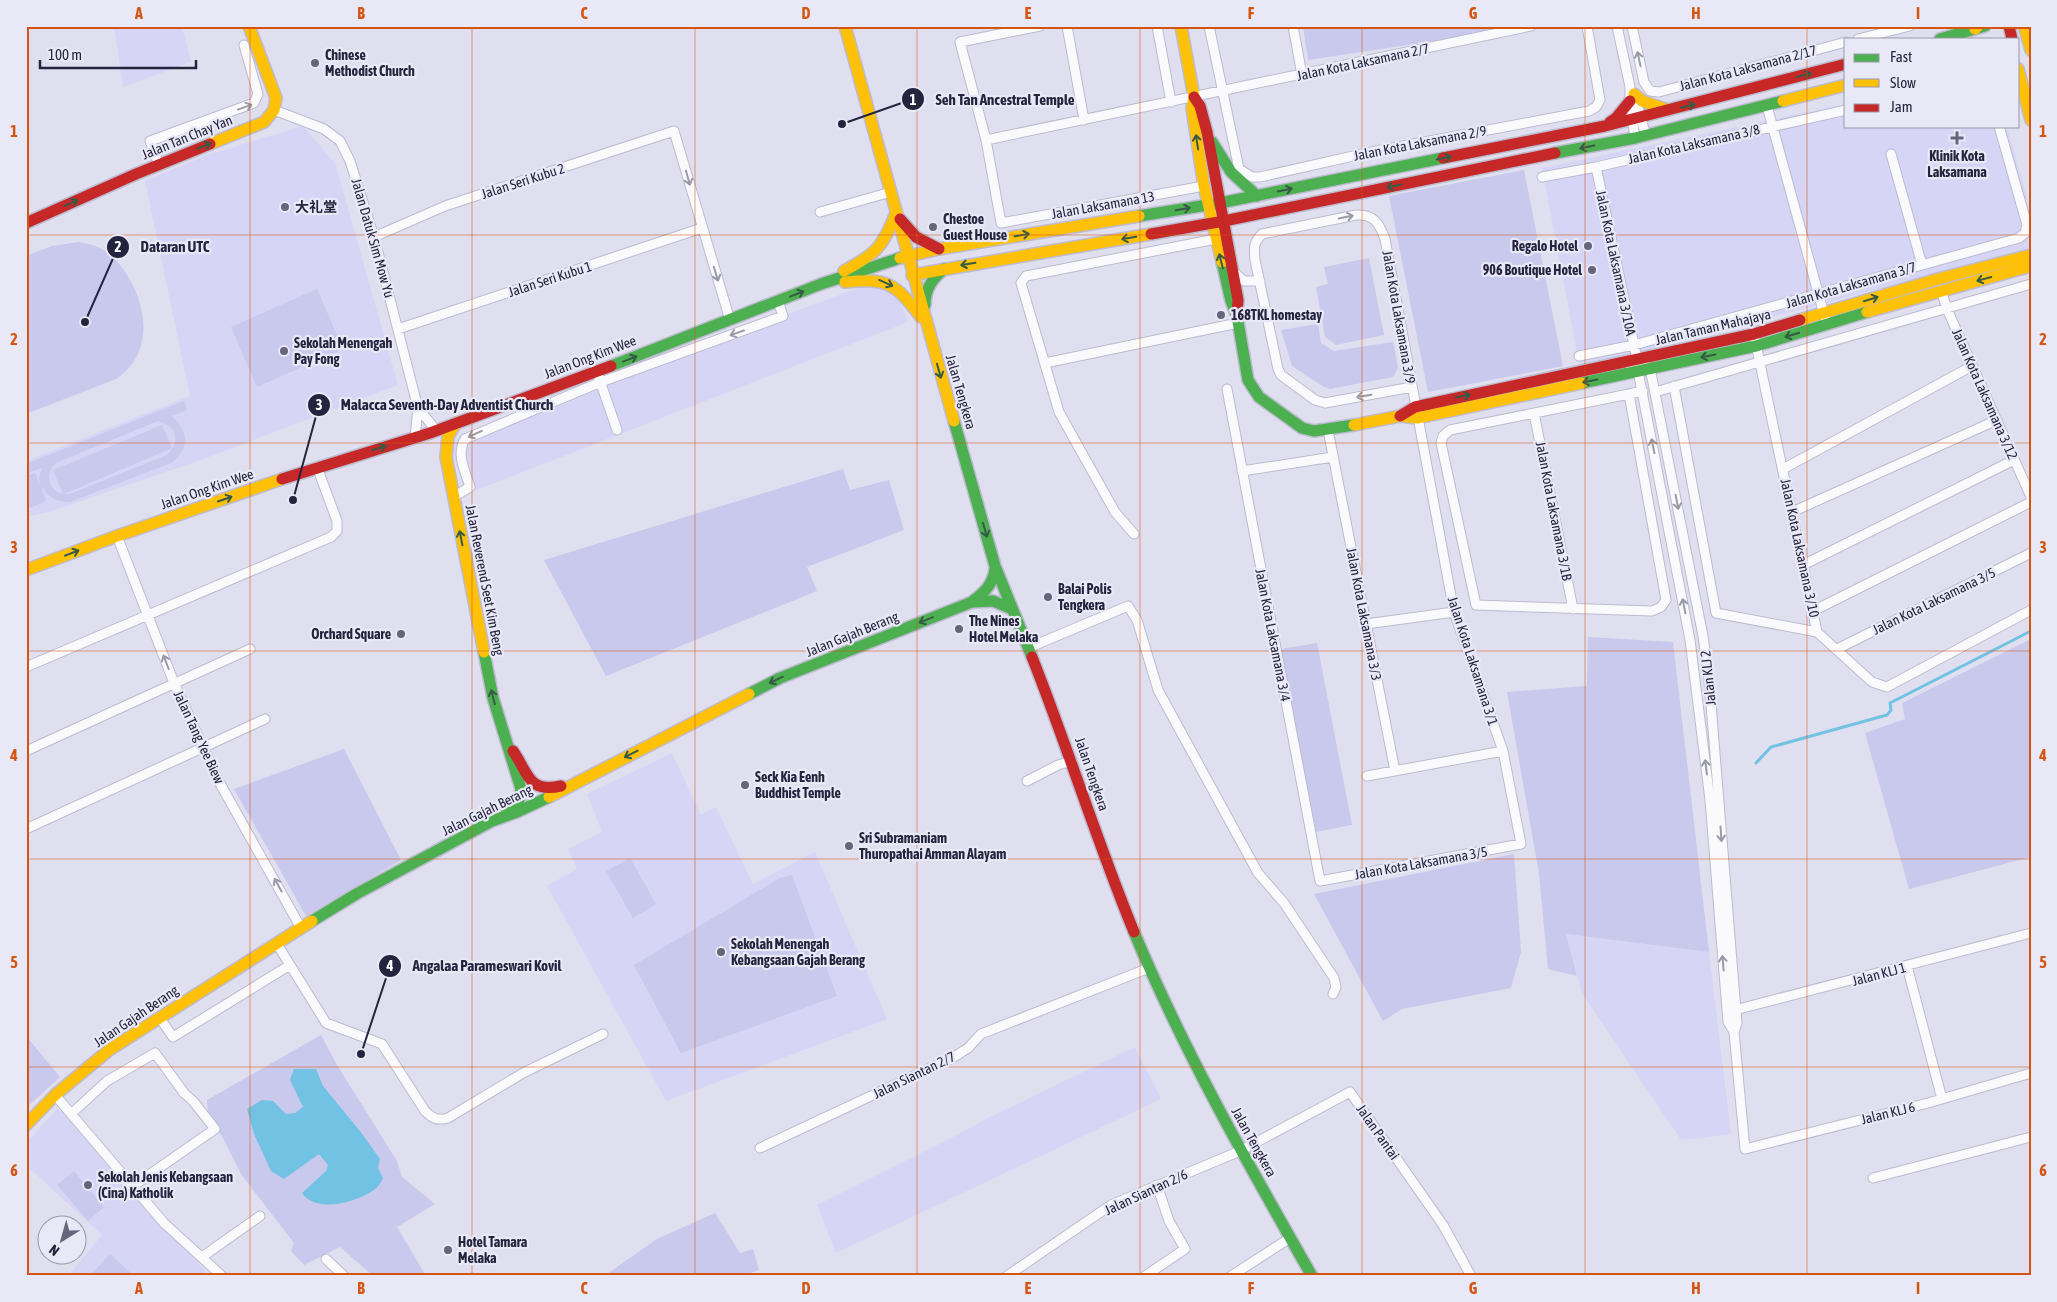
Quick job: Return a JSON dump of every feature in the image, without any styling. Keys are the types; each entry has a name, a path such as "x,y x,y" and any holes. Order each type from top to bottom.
{"main road":[{"path":"249,26 276,98 274,110"},
{"name":"Jalan Tengkera","path":"845,26 912,275 995,566 1072,762 1109,871 1149,968 1183,1041 1240,1151 1312,1276"},
{"path":"1181,26 1194,97 1192,108 1204,186 1214,204"},
{"path":"1943,38 1979,27"},
{"path":"2011,35 2027,31 2031,50"},
{"name":"Jalan Ong Kim Wee","path":"26,570 117,536 316,467 599,377 730,320 821,284 907,256 1257,196 1605,126 1844,65"},
{"path":"2020,85 2031,120"},
{"path":"912,275 944,268 1211,224 1474,169 1641,137 1844,87"},
{"path":"1605,126 1616,118 1631,94 1642,101 1670,110"},
{"path":"1194,97 1200,106 1207,132 1214,204"},
{"name":"Jalan Tan Chay Yan","path":"26,223 264,122 274,110"},
{"path":"1207,132 1230,173 1257,196"},
{"name":"Jalan Taman Mahajaya","path":"1214,204 1224,221 1238,300 1237,319"},
{"name":"Jalan Taman Mahajaya","path":"1214,204 1211,224 1237,319 1248,380 1256,393 1302,428 1314,431 1328,430 1400,416 1612,365 1642,366 1666,353 1755,340"},
{"path":"896,212 916,238 940,249"},
{"path":"821,284 873,255 887,238 896,212"},
{"name":"Jalan Taman Mahajaya","path":"1825,319 1938,279 2031,254"},
{"name":"Jalan Taman Mahajaya","path":"1416,412 1642,366 1755,340 1825,319 2031,266"},
{"path":"926,324 924,295 934,277 944,268"},
{"path":"821,284 868,279 878,279 887,282 897,288 926,324"},
{"name":"Jalan Reverend Seet Kim Beng","path":"456,423 448,436 446,451 453,497 493,698 521,789 521,797 518,804 492,821"},
{"name":"Jalan Gajah Berang","path":"26,1125 55,1095 109,1050 358,893 492,821 517,812 780,678 972,602 992,584 995,577 995,566"},
{"name":"Jalan Gajah Berang","path":"972,602 993,601 1012,609"},
{"name":"Jalan Reverend Seet Kim Beng","path":"507,744 521,762 532,784 540,788 555,788 586,777"}],"street":[{"path":"986,140 960,42 1040,26"},
{"path":"1067,26 1084,120"},
{"path":"1157,26 1171,102"},
{"path":"1209,26 1222,91"},
{"path":"1293,26 1302,75"},
{"name":"Jalan Kota Laksamana 2/7","path":"986,140 1302,75 1492,31 1531,26"},
{"name":"Jalan Kota Laksamana 2/9","path":"1222,91 1239,169 1252,177 1260,177 1371,152 1589,111 1596,107 1600,100 1587,26"},
{"path":"1617,26 1641,137"},
{"name":"Jalan Kota Laksamana 2/17","path":"1632,26 1644,82 1650,90 1659,92 1844,43"},
{"path":"1862,38 1910,26"},
{"path":"159,165 150,141 254,103 258,94 244,45"},
{"path":"1767,106 1825,319"},
{"name":"Jalan Datuk Sim Mow Yu","path":"274,110 324,129 340,141 350,161 374,238 418,408 415,437"},
{"name":"Jalan Kota Laksamana 3/8","path":"1542,177 1596,168 1844,110"},
{"name":"Jalan Kota Laksamana 3/7","path":"1579,356 1634,345 2019,238 2025,232 2027,225 2000,128"},
{"name":"Jalan Seri Kubu 2","path":"374,238 445,206 674,131 702,228"},
{"name":"Jalan Laksamana 13","path":"986,140 1002,223 1204,186"},
{"path":"1891,154 1922,265"},
{"name":"Jalan Kota Laksamana 3/10A","path":"1596,168 1634,345 1642,366"},
{"path":"820,212 891,192"},
{"name":"Jalan Kota Laksamana 3/9","path":"1260,281 1253,246 1262,234 1356,215 1366,214 1374,218 1380,226 1384,239 1416,412"},
{"path":"702,228 730,320"},
{"name":"Jalan Seri Kubu 1","path":"398,329 702,228"},
{"path":"1134,534 1115,512 1059,412 1020,283 1026,276 1216,239"},
{"path":"1234,272 1244,281 1260,281 1278,369 1282,375 1315,400 1325,403 1412,387"},
{"path":"1655,392 2031,284"},
{"name":"Jalan Kota Laksamana 3/12","path":"1941,290 1946,308 2031,497"},
{"path":"453,497 470,487 460,454 460,446 465,439 599,377 783,316 778,301"},
{"path":"1045,364 1237,319"},
{"name":"Jalan Kota Laksamana 3/10","path":"1755,340 1818,632 1872,682 1887,687 2031,610"},
{"name":"Jalan KLJ 2","path":"1642,366 1643,391 1690,640 1715,800"},
{"name":"Jalan KLJ 2","path":"1642,366 1655,392 1704,636 1732,1011 1737,1024 1734,1032 1744,1149"},
{"path":"1783,469 1972,366"},
{"path":"599,377 617,430"},
{"path":"1674,386 1716,614 1818,632"},
{"name":"Jalan Kota Laksamana 3/4","path":"1227,389 1320,881"},
{"path":"1629,394 1666,600 1661,607 1652,611 1476,605 1441,443 1443,436 1450,430 1643,391"},
{"name":"Jalan Datuk Sim Mow Yu","path":"418,408 436,430"},
{"name":"Jalan Kota Laksamana 3/1","path":"1416,412 1454,612 1503,751 1521,844"},
{"name":"Jalan Kota Laksamana 3/1B","path":"1534,413 1573,609"},
{"path":"1792,512 1997,420"},
{"name":"Jalan Kota Laksamana 3/3","path":"1328,430 1395,771"},
{"path":"1242,471 1333,457"},
{"path":"1804,565 2014,460"},
{"path":"26,667 147,614 331,538 337,531 337,521 316,467"},
{"path":"1813,611 2031,502"},
{"name":"Jalan Tang Yee Biew","path":"117,536 174,683 218,780 302,928"},
{"name":"Jalan Kota Laksamana 3/5","path":"1837,649 2031,553"},
{"path":"1028,648 1128,606 1137,620 1158,690 1258,873 1284,903 1334,978 1336,987 1333,994"},
{"path":"1366,624 1454,612"},
{"path":"26,751 250,649"},
{"path":"26,830 203,746 265,719"},
{"path":"1367,776 1503,751"},
{"path":"1027,781 1058,766 1072,762"},
{"name":"Jalan Kota Laksamana 3/5","path":"1320,881 1521,844"},
{"name":"Jalan KLJ 1","path":"1732,1011 2031,933"},
{"path":"277,944 326,1023 382,1044 424,1111 431,1117 440,1120 448,1118 523,1073 603,1034"},
{"path":"159,1017 173,1037 290,965"},
{"path":"1907,966 1942,1099"},
{"name":"Jalan Siantan 2/7","path":"760,1148 954,1057 968,1048 981,1034 1149,968"},
{"path":"72,1114 107,1081 155,1053 184,1093 193,1101 215,1129 133,1186"},
{"name":"Jalan KLJ 6","path":"1744,1149 1942,1099 2031,1073"},
{"name":"Jalan Pantai","path":"1240,1151 1350,1092 1444,1225 1472,1276"},
{"path":"55,1095 164,1223 222,1276"},
{"path":"1873,1178 2031,1137"},
{"name":"Jalan Siantan 2/6","path":"1007,1276 1111,1205 1240,1151"},
{"path":"1144,1276 1185,1250 1169,1221 1157,1185"},
{"path":"202,1257 260,1216"},
{"path":"1231,1276 1290,1238"},
{"path":"326,1258 344,1276"}],"shaded area":[{"path":"114,26 182,26 191,62 123,87"},
{"path":"1303,26 1486,26 1487,33 1308,60"},
{"path":"1844,104 1844,128 2008,128 2031,213 2031,245 2029,249 1580,368 1542,168"},
{"name":"Sekolah Menengah Pay Fong","path":"303,126 335,163 398,385 201,460 49,512 29,516 26,509 26,461 190,396 145,181 207,155"},
{"path":"1524,170 1563,366 1428,392 1389,196"},
{"path":"78,242 106,251 124,271 133,286 140,302 143,320 143,336 139,352 130,367 116,379 26,414 26,256 52,246"},
{"path":"1369,258 1384,335 1336,345 1325,337 1316,287 1328,284 1324,267"},
{"path":"872,283 897,293 908,322 466,494 452,452 459,436"},
{"path":"317,289 343,349 257,387 231,327"},
{"path":"1318,324 1321,343 1334,351 1393,342 1398,368 1393,377 1330,389 1292,366 1281,330"},
{"path":"184,401 187,410 171,416 181,427 185,439 182,452 171,463 70,502 53,498 41,486 46,501 30,508 26,499 26,476 35,473 40,485 39,478 42,468 26,474 26,464","holes":["158,421 169,426 175,435 172,448 162,425 53,470 63,494 54,489 49,481 50,471 56,463","172,448 167,455 70,494 64,494"]},
{"path":"843,469 850,490 889,480 904,530 807,567 817,591 606,676 544,560"},
{"path":"1588,637 1673,642 1709,952 1566,934 1577,976 1548,969 1539,874 1507,692 1587,686"},
{"path":"2031,639 2031,857 1909,889 1865,733 1905,719 1902,703"},
{"path":"1317,643 1352,825 1316,832 1281,649"},
{"path":"344,749 401,860 306,916 234,789"},
{"name":"Sekolah Menengah Kebangsaan Gajah Berang","path":"672,753 701,815 716,807 753,884 815,852 887,1019 666,1101 547,886 577,869 568,849 602,832 587,794"},
{"path":"1514,854 1521,952 1511,988 1402,1009 1383,1021 1314,894"},
{"path":"630,858 656,904 633,918 606,871"},
{"path":"792,875 837,996 681,1053 634,965 780,878"},
{"path":"1566,934 1709,952 1731,1134 1681,1140 1582,993"},
{"path":"321,1035 337,1065 397,1161 402,1177 435,1204 397,1227 426,1276 373,1276 340,1247 304,1265 291,1251 294,1243 241,1174 223,1138 208,1114 207,1100"},
{"path":"26,1036 60,1077 26,1108"},
{"path":"1135,1047 1161,1099 836,1253 817,1205 986,1119"},
{"path":"294,1069 316,1069 323,1086 380,1159 378,1168 383,1178 374,1190 358,1198 337,1204 317,1203 308,1199 302,1193 326,1171 328,1165 319,1154 284,1179 271,1171 254,1134 247,1109 262,1100 273,1101 286,1114 295,1113 303,1107 290,1080"},
{"path":"58,1108 209,1276 68,1276 78,1264 88,1264 88,1252 102,1235 88,1222 88,1214 79,1214 26,1165 26,1143"},
{"path":"74,1171 104,1207 88,1221 88,1214 82,1214 57,1185"},
{"path":"715,1213 740,1253 753,1249 759,1270 742,1276 604,1276 657,1239"},
{"path":"110,1254 134,1276 91,1275"}],"waterway":[{"path":"1756,763 1771,747 1887,715 1891,710 1890,703 2031,631"}],"traffic: fast":[{"path":"1943,38 1985,26"},
{"path":"1555,153 1635,138 1783,101"},
{"path":"1212,142 1231,172 1257,196"},
{"path":"1139,216 1220,203 1443,158"},
{"path":"611,366 821,284 900,258"},
{"path":"1222,262 1231,301 1237,316 1248,380 1259,397 1302,428 1314,431 1354,425"},
{"path":"925,305 926,294 930,285 944,269"},
{"path":"1582,383 1756,346 1867,312"},
{"path":"954,421 995,566 1032,657"},
{"path":"973,601 988,587 995,569"},
{"path":"749,694 780,678 972,602 993,601 1012,609"},
{"path":"484,652 493,698 521,789 518,804 507,812"},
{"path":"312,921 358,893 492,821 549,797"},
{"path":"1134,932 1153,977 1195,1064 1312,1276"}],"traffic: slow":[{"path":"210,144 264,122 274,110 276,98 249,26"},
{"path":"845,26 954,421"},
{"path":"1181,26 1194,97 1192,108 1204,186 1222,262"},
{"path":"1975,29 1978,26"},
{"path":"2024,26 2031,50"},
{"path":"2020,77 2031,120"},
{"path":"1783,101 1844,86"},
{"path":"1634,94 1642,101 1668,110"},
{"path":"844,271 864,260 877,248 887,234 896,213"},
{"path":"900,258 939,249 1139,216"},
{"path":"912,275 1151,234"},
{"path":"1800,320 1938,279 2031,255"},
{"path":"1867,312 2031,266"},
{"path":"845,282 871,281 889,285 897,290 921,317"},
{"path":"1354,425 1400,416 1417,418 1582,383"},
{"path":"456,423 448,436 446,457 484,652"},
{"path":"26,570 117,536 282,479"},
{"path":"549,797 749,694"},
{"path":"26,1125 55,1095 109,1050 312,921"}],"traffic: jam":[{"path":"2009,26 2012,38"},
{"path":"1443,158 1605,126 1844,65"},
{"path":"1194,97 1200,106 1207,132 1238,300 1237,314"},
{"path":"1610,122 1616,118 1630,101"},
{"path":"26,223 136,174 210,144"},
{"path":"1151,234 1224,221 1555,153"},
{"path":"900,219 916,237 939,249"},
{"path":"1400,416 1415,407 1754,334 1800,320"},
{"path":"282,479 430,433 611,366"},
{"path":"1032,657 1134,932"},
{"path":"513,751 531,780 536,784 542,787 561,786"}],"place":[{"name":"Chinese Methodist Church","path":"315,63"},
{"name":"Seh Tan Ancestral Temple","path":"842,124"},
{"name":"Klinik Kota Laksamana","path":"1957,138"},
{"name":"大礼堂","path":"285,207"},
{"name":"Chestoe Guest House","path":"933,227"},
{"name":"Regalo Hotel","path":"1588,246"},
{"name":"906 Boutique Hotel","path":"1592,270"},
{"name":"168TKL homestay","path":"1221,315"},
{"name":"Dataran UTC","path":"85,322"},
{"name":"Sekolah Menengah Pay Fong","path":"284,351"},
{"name":"Malacca Seventh-Day Adventist Church","path":"293,500"},
{"name":"Balai Polis Tengkera","path":"1048,597"},
{"name":"The Nines Hotel Melaka","path":"959,629"},
{"name":"Orchard Square","path":"401,634"},
{"name":"Seck Kia Eenh Buddhist Temple","path":"745,785"},
{"name":"Sri Subramaniam Thuropathai Amman Alayam","path":"849,846"},
{"name":"Sekolah Menengah Kebangsaan Gajah Berang","path":"721,952"},
{"name":"Angalaa Parameswari Kovil","path":"361,1054"},
{"name":"Sekolah Jenis Kebangsaan (Cina) Katholik","path":"88,1185"},
{"name":"Hotel Tamara Melaka","path":"448,1250"}]}
